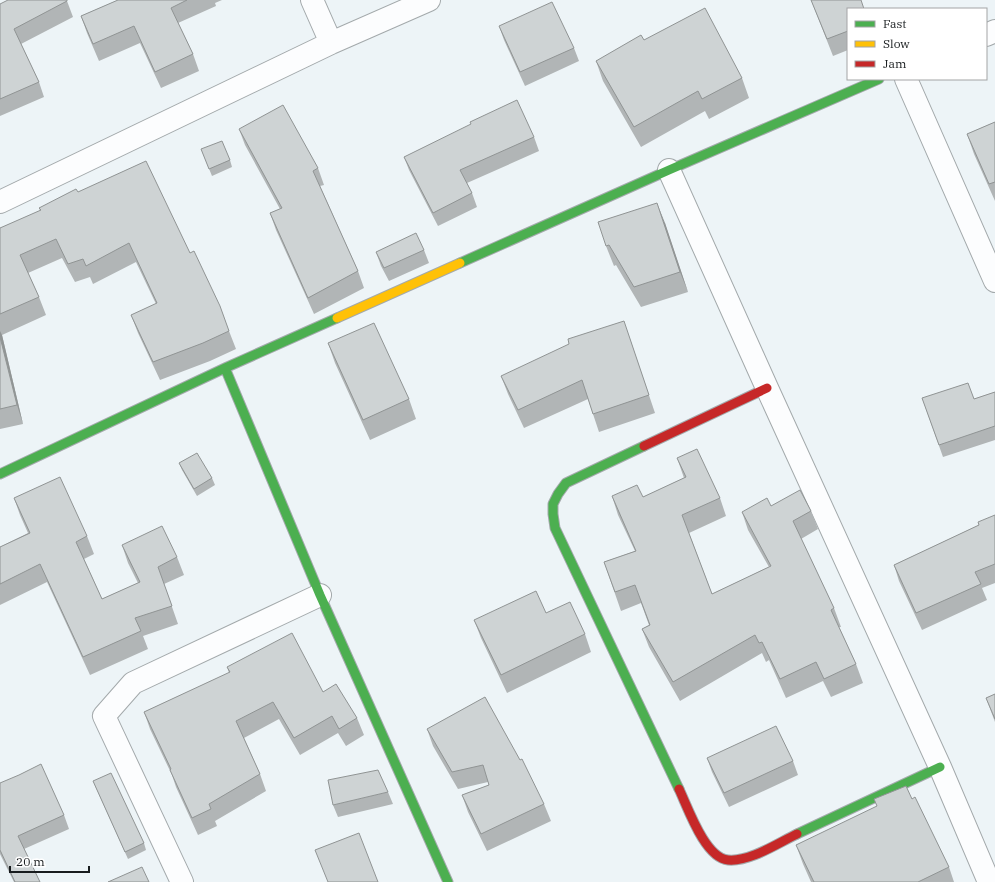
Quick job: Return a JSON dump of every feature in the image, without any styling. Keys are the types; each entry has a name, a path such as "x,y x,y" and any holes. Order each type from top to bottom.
{"street":[{"path":"312,0 331,42"},
{"path":"0,202 331,42 429,0"},
{"path":"0,474 225,368 669,170 877,80"},
{"path":"906,80 995,281"},
{"path":"669,170 940,767 989,882"},
{"path":"225,368 320,595 448,882"},
{"path":"767,388 566,483 554,498 552,514 555,528 704,841 718,857 731,861 751,856 940,767"},
{"path":"182,882 104,716 132,683 320,595"}],"building":[{"path":"8,0 67,1 14,29 39,82 0,99 0,4"},
{"path":"118,0 187,0 171,8 193,54 155,72 134,26 93,44 81,16"},
{"path":"811,0 861,0 864,8 847,8 847,31 827,39"},
{"path":"552,2 574,48 520,72 499,26"},
{"path":"705,8 742,78 702,99 698,91 634,127 596,61 641,35 644,40"},
{"path":"517,100 534,137 460,170 472,193 433,213 404,157 471,124 470,122"},
{"path":"283,105 318,168 313,171 358,271 308,298 270,213 282,208 239,129"},
{"path":"995,122 995,182 989,184 967,134"},
{"path":"222,141 230,160 209,169 201,149"},
{"path":"146,161 190,253 194,251 220,306 229,331 203,343 153,362 131,315 157,303 129,243 86,266 83,259 68,264 56,239 20,255 39,297 0,314 0,228 41,210 39,208 76,189 78,192"},
{"path":"657,203 680,272 634,287 609,245 606,246 598,222"},
{"path":"416,233 424,250 384,268 376,252"},
{"path":"624,321 649,395 593,414 582,380 518,410 501,376 569,344 568,339"},
{"path":"374,323 409,399 363,420 328,343"},
{"path":"0,337 17,405 0,409"},
{"path":"968,383 974,399 995,392 995,426 939,445 922,398"},
{"path":"697,449 720,498 682,515 712,594 771,566 742,512 767,498 771,506 800,490 811,511 793,521 834,608 831,610 856,664 824,679 816,662 780,679 762,642 759,643 755,635 673,682 642,629 650,625 635,585 615,592 604,562 636,551 612,496 637,485 643,497 686,477 677,458"},
{"path":"197,453 212,478 194,489 179,463"},
{"path":"60,477 87,536 76,542 102,599 140,582 122,545 162,526 177,557 158,567 172,606 135,618 141,631 83,657 40,564 0,584 0,547 30,533 14,498"},
{"path":"995,515 995,564 975,572 981,584 916,613 894,565 979,525 978,522"},
{"path":"536,591 546,613 570,602 585,634 501,675 474,620"},
{"path":"292,633 323,692 336,684 357,718 339,729 332,716 294,738 273,702 236,721 260,774 209,804 211,809 192,818 144,712 230,672 227,667"},
{"path":"995,694 995,719 986,698"},
{"path":"485,697 520,760 522,759 544,804 481,834 462,795 489,785 483,765 452,772 427,729"},
{"path":"776,726 793,761 724,793 707,758"},
{"path":"41,764 64,815 18,836 40,882 15,882 0,850 0,783"},
{"path":"378,770 388,792 333,805 328,780"},
{"path":"111,773 144,843 125,852 93,781"},
{"path":"906,786 912,799 915,797 949,867 918,882 814,882 796,845 877,806 874,799"},
{"path":"359,833 378,882 328,882 315,850"},
{"path":"142,867 149,882 108,882"}],"traffic: fast":[{"path":"460,263 877,80"},
{"path":"0,474 225,368 337,318"},
{"path":"225,368 320,595 448,882"},
{"path":"644,446 566,483 553,504 553,514 555,528 679,789"},
{"path":"797,834 940,767"}],"traffic: slow":[{"path":"337,318 460,263"}],"traffic: jam":[{"path":"644,446 767,388"},
{"path":"679,789 698,831 712,851 720,857 728,860 745,858 764,851 797,834"}]}
